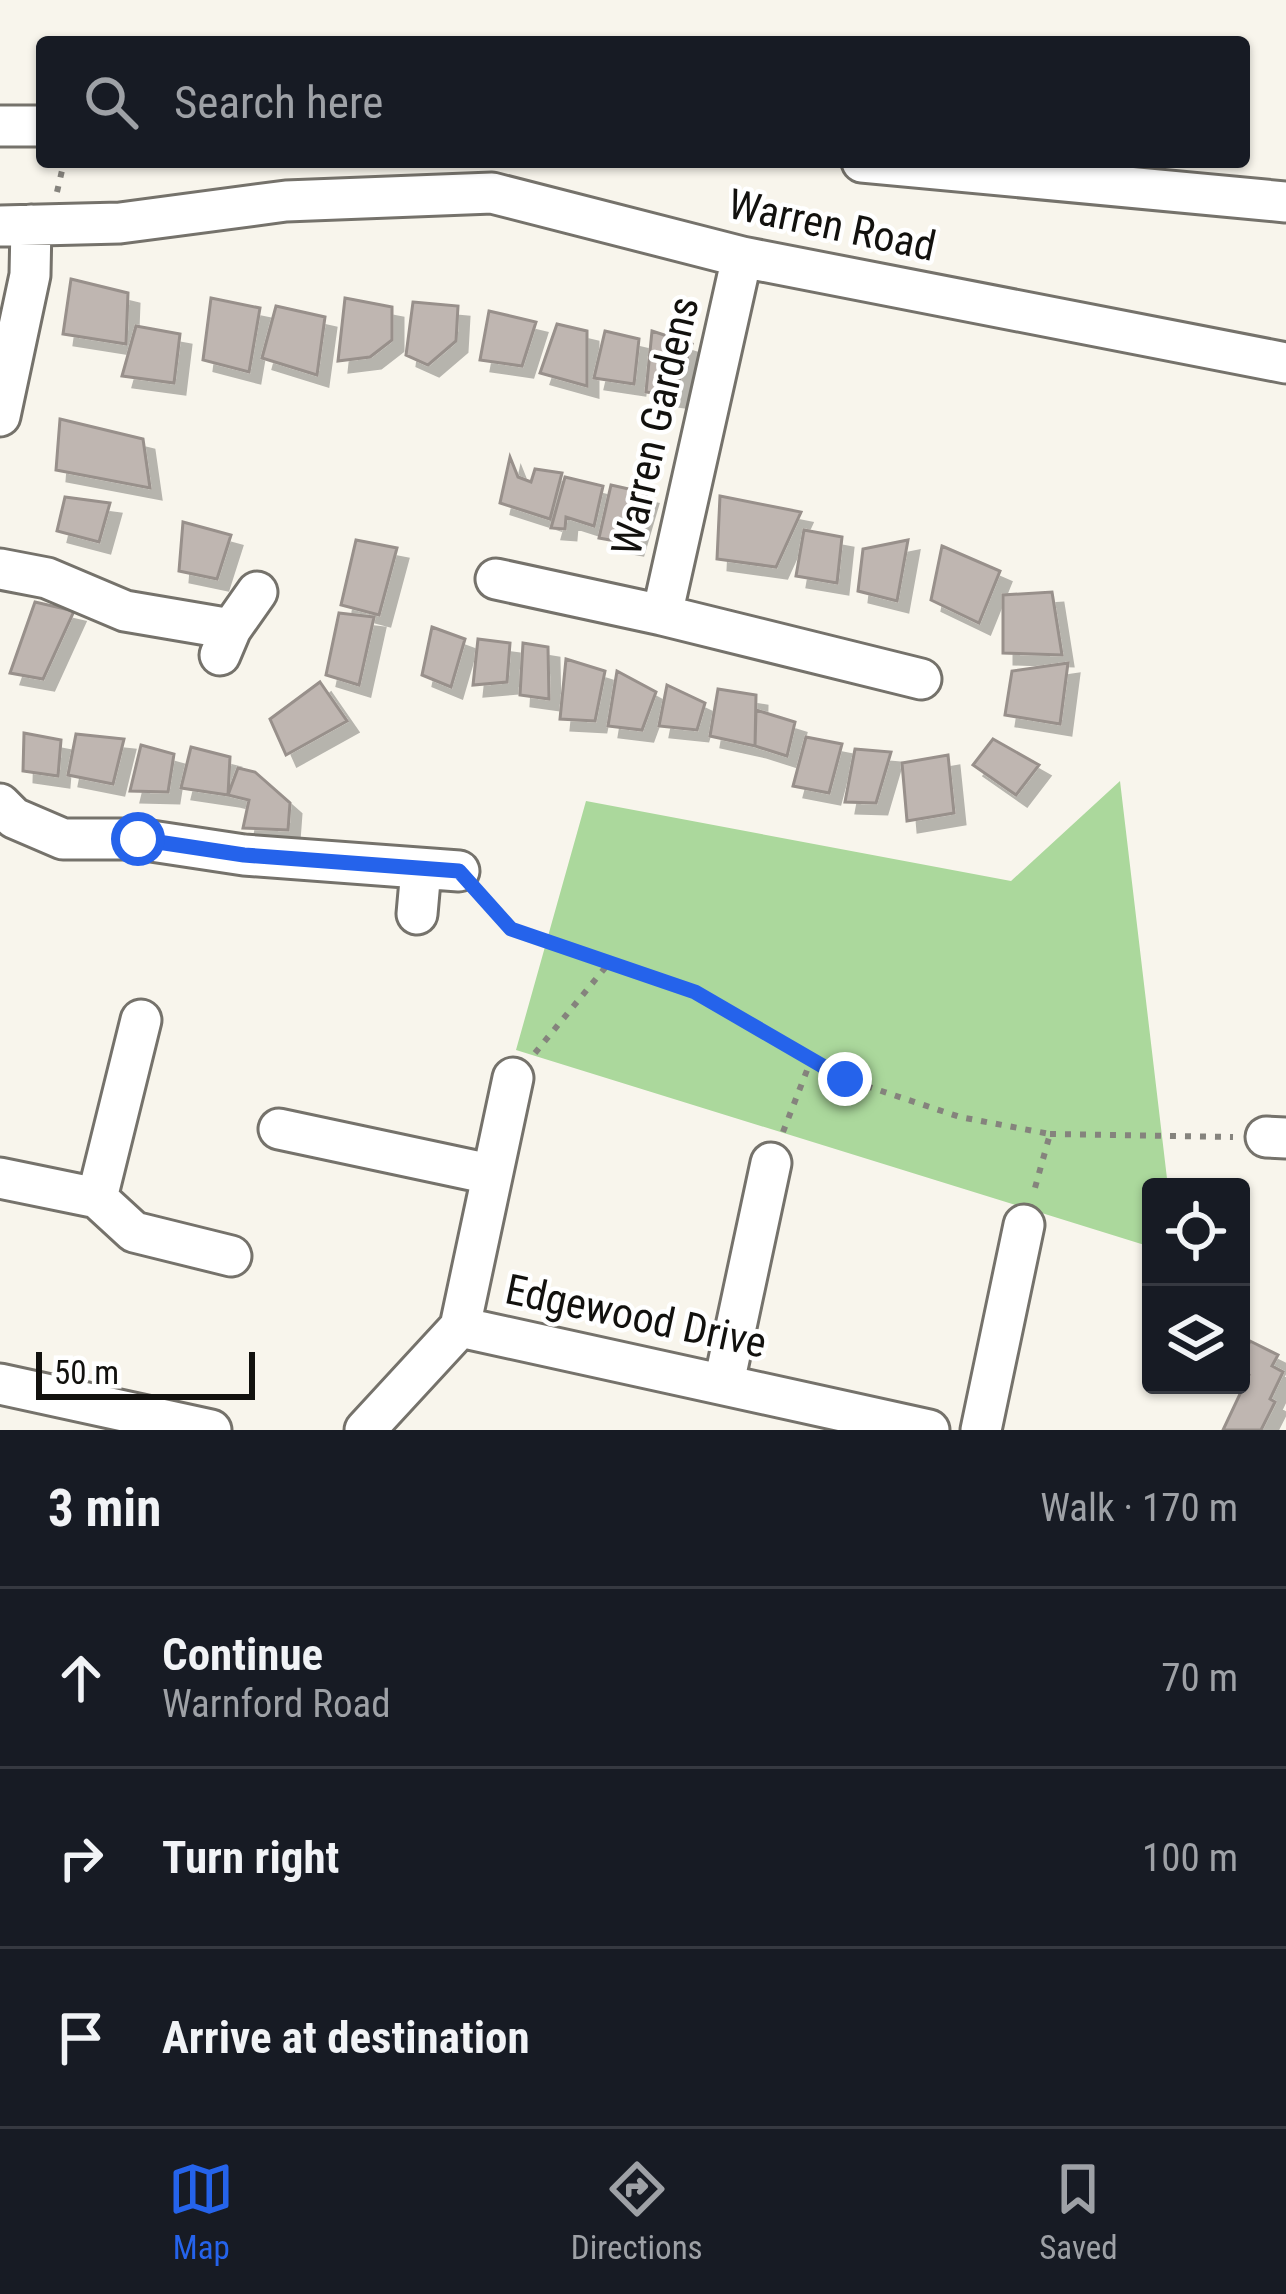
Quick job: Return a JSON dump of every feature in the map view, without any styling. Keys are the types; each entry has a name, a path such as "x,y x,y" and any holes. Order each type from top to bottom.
{"street":[{"path":"0,126 36,126"},
{"name":"Warren Road","path":"926,168 1286,202"},
{"name":"Warren Road","path":"16,226 120,223 286,200 492,193 742,257 1286,363"},
{"path":"0,416 30,275 16,226"},
{"name":"Warren Gardens","path":"662,615 742,257"},
{"path":"0,569 47,578 125,611 225,642 257,592"},
{"name":"Warren Gardens","path":"496,579 921,679"},
{"path":"0,804 14,818 63,838 138,839 244,855 440,870 417,914"},
{"path":"97,1198 141,1020"},
{"path":"460,1327 513,1078"},
{"path":"279,1129 490,1174"},
{"path":"724,1383 771,1163"},
{"path":"0,1178 97,1198 134,1232 231,1256"},
{"path":"981,1430 1024,1225"},
{"name":"Edgewood Drive","path":"365,1430 460,1327 929,1430"},
{"path":"0,1384 211,1430"}],"path":[{"path":"440,870 511,929 695,992 845,1079 960,1117 1050,1134 1276,1137"},
{"path":"513,1078 609,963"},
{"path":"771,1163 811,1059"},
{"path":"1024,1225 1050,1134"}],"green space":[{"path":"1120,781 1167,1178 1142,1178 1142,1244 516,1050 586,801 1011,881"}],"building":[{"path":"71,279 128,293 126,344 63,334"},
{"path":"211,298 260,308 249,372 203,360"},
{"path":"345,298 392,307 392,340 370,357 338,361"},
{"path":"413,302 458,306 456,341 428,365 406,355"},
{"path":"276,306 325,317 317,375 262,358"},
{"path":"489,311 536,322 522,366 480,360"},
{"path":"557,324 587,331 587,386 540,373"},
{"path":"136,326 180,334 174,383 122,376"},
{"path":"605,331 639,339 634,384 594,378"},
{"path":"652,331 692,344 674,396 646,392"},
{"path":"60,419 143,439 150,488 56,470"},
{"path":"510,457 518,477 531,482 535,469 562,473 550,519 500,503"},
{"path":"565,477 603,486 594,526 566,517 565,529 551,528"},
{"path":"611,485 647,493 632,544 599,538"},
{"path":"720,496 801,512 776,567 717,559"},
{"path":"65,497 110,503 99,542 57,531"},
{"path":"183,522 231,535 217,579 179,571"},
{"path":"804,530 842,537 837,583 796,576"},
{"path":"356,540 397,548 379,615 341,605"},
{"path":"908,540 897,601 858,591 863,549"},
{"path":"942,546 1000,571 979,623 931,600"},
{"path":"1052,592 1062,655 1003,653 1003,595"},
{"path":"35,602 74,611 43,679 10,673"},
{"path":"339,613 374,617 359,685 326,675"},
{"path":"432,627 465,639 451,687 422,675"},
{"path":"478,639 510,643 507,682 473,685"},
{"path":"523,643 548,647 549,699 520,695"},
{"path":"566,659 605,671 595,721 560,719"},
{"path":"1068,663 1060,724 1005,715 1012,671"},
{"path":"617,671 656,692 642,730 608,726"},
{"path":"320,682 347,721 286,755 270,719"},
{"path":"667,685 705,703 697,730 659,726"},
{"path":"718,689 756,695 755,746 710,736"},
{"path":"756,710 795,722 787,756 755,746"},
{"path":"24,733 61,740 58,776 23,771"},
{"path":"76,734 124,739 113,784 68,775"},
{"path":"806,737 842,744 829,793 793,786"},
{"path":"993,739 1039,765 1016,795 973,765"},
{"path":"141,745 174,754 168,792 130,791"},
{"path":"191,747 230,757 228,795 181,788"},
{"path":"855,749 891,752 876,803 845,802"},
{"path":"948,755 954,813 907,821 902,763"},
{"path":"238,768 255,772 290,803 288,830 243,828 249,800 228,795"},
{"path":"1250,1341 1278,1355 1272,1366 1283,1372 1261,1430 1223,1430 1240,1394 1250,1394"}],"route":[{"path":"138,839 244,855 459,871 511,929 695,992 845,1079"}]}
